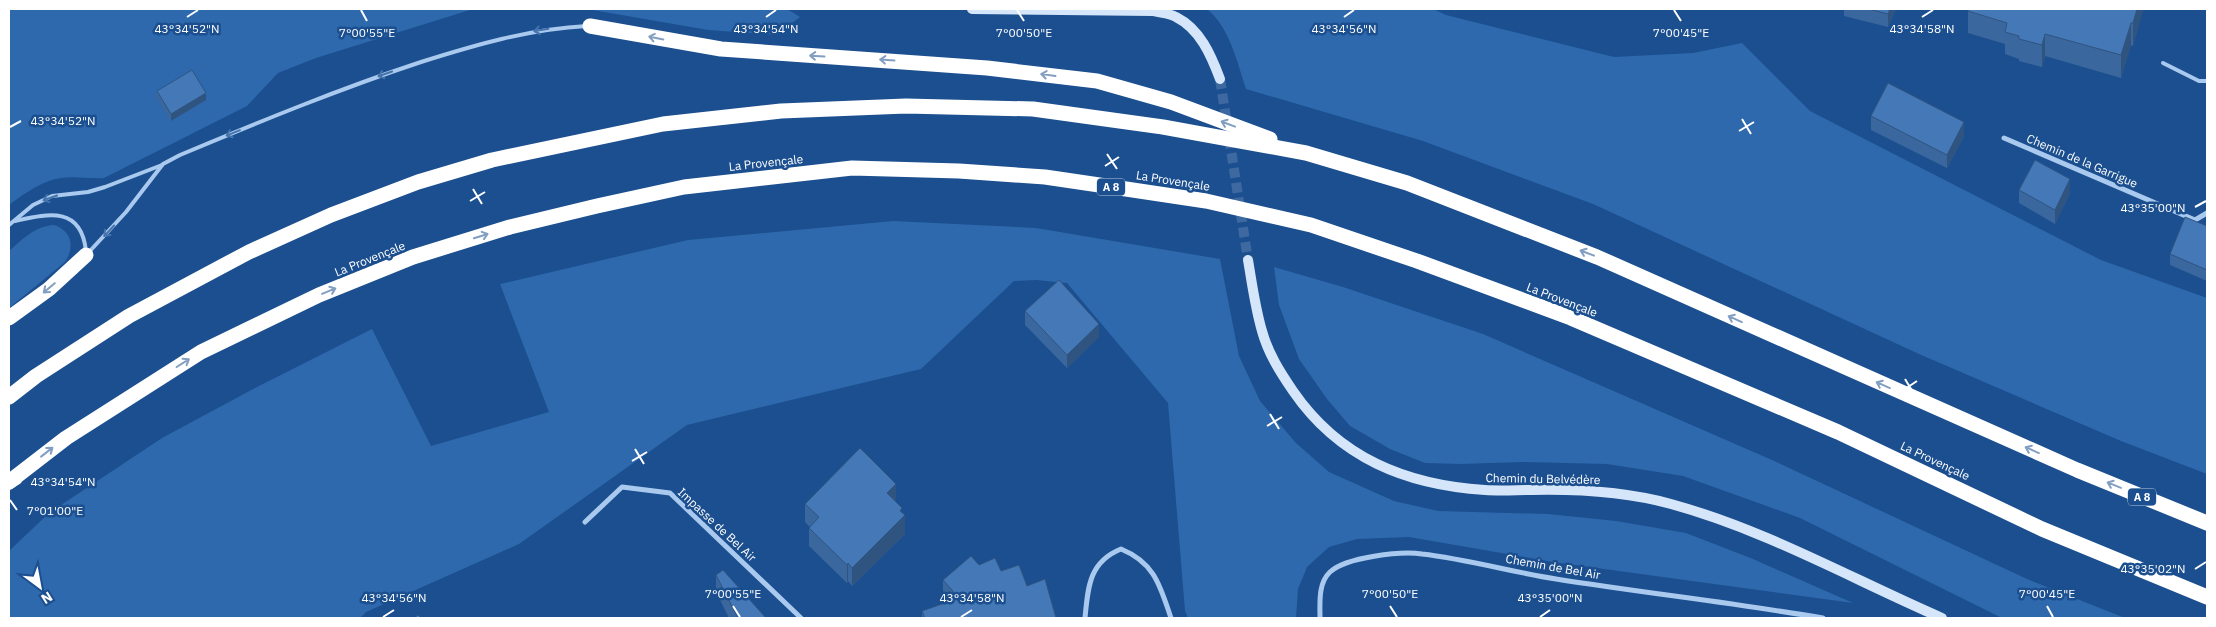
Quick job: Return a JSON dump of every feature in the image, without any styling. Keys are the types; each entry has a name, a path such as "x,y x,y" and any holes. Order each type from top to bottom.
{"highway":[{"path":"590,26 721,49 987,68 1097,81 1171,102 1306,153"},
{"name":"A 8","path":"9,397 36,376 129,316 249,252 331,215 418,182 492,160 663,124 781,111 906,106 1033,110 1163,127 1306,153 1407,184 1597,257 2050,458 2207,523"},
{"name":"La Provençale","path":"9,482 66,438 202,352 319,296 413,257 510,227 684,187 852,168 959,171 1045,177 1143,191 1206,202 1320,228 1571,318 1838,432 2042,528 2207,597"},
{"path":"9,318 48,289 86,255"}],"street":[{"path":"972,9 1153,11 1176,16 1195,31 1211,56 1220,79"},
{"name":"Chemin de la Garrigue","path":"2004,138 2195,220 2207,213"},
{"name":"Chemin du Belvédère","path":"1248,260 1262,332 1277,368 1303,406 1338,441 1377,466 1416,480 1448,488 1488,491 1571,490 1627,495 1671,504 1745,527 1942,618"},
{"name":"Impasse de Bel Air","path":"585,522 622,487 670,493 801,618"},
{"path":"1084,618 1093,572 1107,555 1121,549 1137,556 1149,568 1162,593 1171,618"},
{"name":"Chemin de Bel Air","path":"1320,618 1321,586 1330,572 1344,564 1378,556 1420,554 1556,579 1740,604 1823,618"}],"lane":[{"path":"11,224 33,205 52,196 88,192 105,187 266,119 385,74 512,36 542,30 590,26"},
{"path":"2163,63 2200,81 2207,81"},
{"path":"86,255 126,212 163,164"},
{"path":"11,224 54,214 64,216 75,225 81,234 86,255"}],"shaded area":[{"path":"9,9 473,9 316,58 278,73 247,106 104,178 61,178 33,188 9,205"},
{"path":"587,9 787,9 800,17 777,35 708,30"},
{"path":"1207,9 1433,9 1446,15 1614,57 1693,53 1742,43 1810,111 2101,260 2207,298 2207,474 2121,441 1919,354 1593,204 1423,141 1246,89 1227,36 1222,26"},
{"path":"893,221 1036,228 1220,259 1239,356 1260,401 1296,443 1329,472 1394,501 1438,511 1548,514 1616,521 1686,533 1753,559 1853,603 1553,562 1409,537 1357,539 1329,547 1307,567 1298,589 1296,618 1188,618 1185,611 1168,403 1067,283 1036,280 1014,281 921,369 687,425 519,544 366,612 360,618 9,618 9,551 49,513 162,438 372,329 431,446 549,412 500,284 688,240"},
{"path":"54,225 65,231 70,240 70,251 65,262 9,308 9,251 35,231"},
{"path":"1274,267 1343,287 1483,334 1772,460 2027,579 2125,618 2002,618 1800,518 1683,476 1607,464 1522,462 1425,463 1390,449 1350,426 1327,399 1299,359 1279,305"}],"building":[{"path":"1869,9 1890,9 1888,14"},
{"path":"1969,9 2137,9 2121,55 2045,34 2042,45 2019,39 2019,36 2005,32 2007,23 1968,11"},
{"path":"192,70 206,93 171,114 157,91"},
{"path":"1888,83 1964,122 1947,155 1871,116"},
{"path":"2035,160 2070,179 2055,210 2019,190"},
{"path":"2185,217 2207,226 2207,270 2170,254"},
{"path":"1059,280 1099,324 1067,355 1025,311"},
{"path":"860,448 896,484 887,493 902,508 900,511 905,515 852,568 809,528 819,517 805,504"},
{"path":"971,556 979,565 995,558 1001,571 1019,565 1027,586 1045,579 1056,618 925,618 922,611 959,598 943,580"},
{"path":"723,570 766,618 738,618 716,575"}],"tunnel":[{"path":"1220,79 1248,260"}]}
